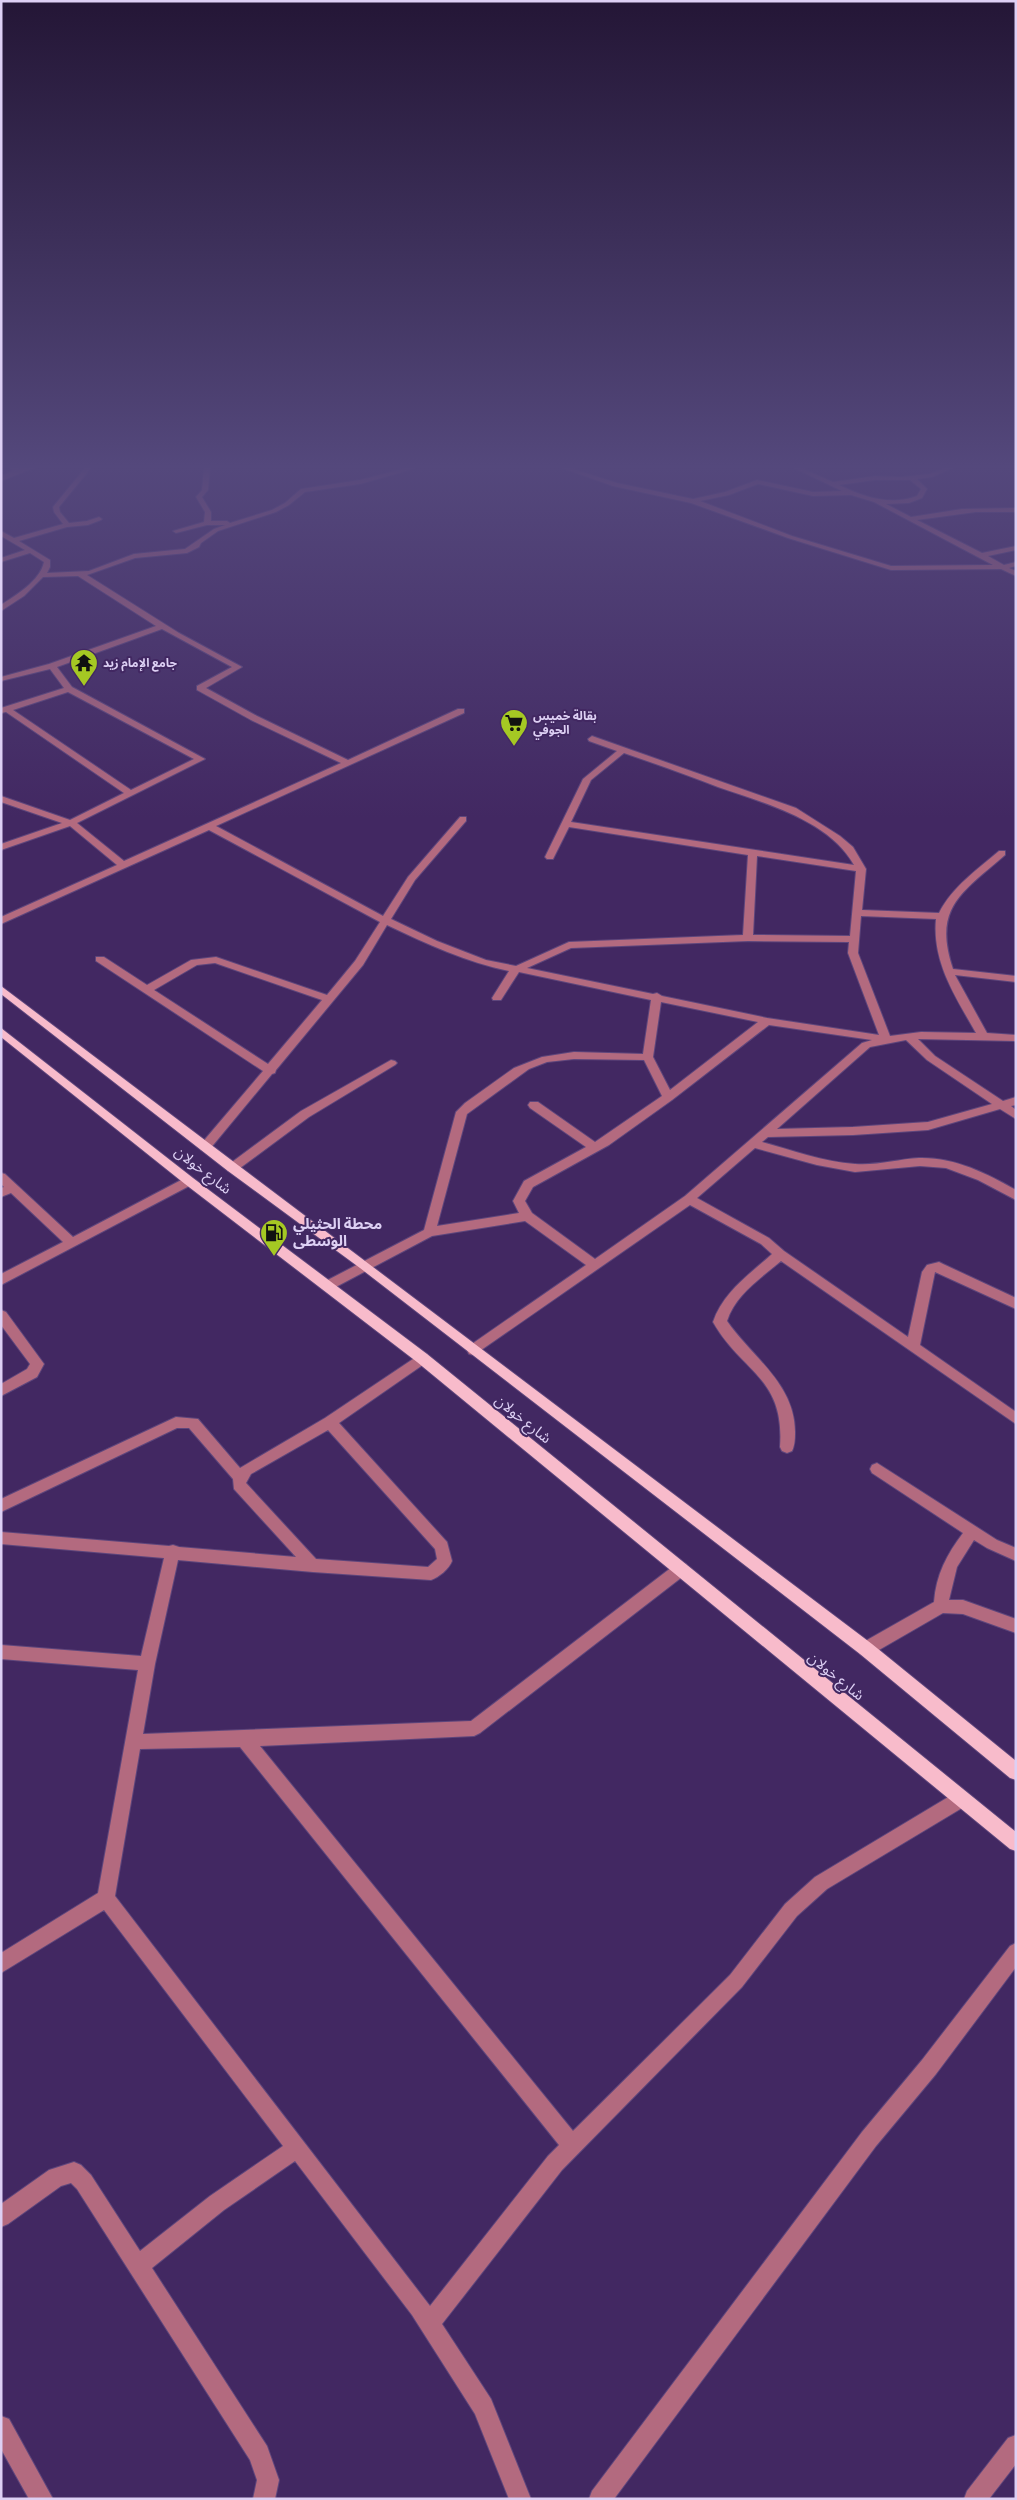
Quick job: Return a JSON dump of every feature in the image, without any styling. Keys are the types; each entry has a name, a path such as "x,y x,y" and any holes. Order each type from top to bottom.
{"main road":[{"name":"شارع خولان","path":"1,989 232,1168 364,1265 866,1648 1016,1772"},
{"name":"شارع خولان","path":"1,1030 190,1181 422,1358 1016,1843"}],"street":[{"path":"1,609 30,585"},
{"path":"97,585 163,626 238,667 200,688 233,709 348,763"},
{"path":"1,679 52,666 163,626"},
{"path":"1,847 71,823 201,759 69,689 52,666"},
{"path":"4,710 69,689"},
{"path":"4,710 131,794"},
{"path":"1,921 461,711"},
{"path":"592,739 793,810 837,838 850,849 861,870 853,954 886,1039"},
{"path":"550,857 587,779 623,750"},
{"path":"1,799 71,823 123,865"},
{"path":"206,1147 271,1071 358,963 411,879 463,819"},
{"path":"565,824 861,870"},
{"path":"209,826 384,920 433,944 483,962 515,970 657,996 767,1021 886,1039"},
{"path":"748,938 753,853"},
{"path":"984,1037 946,971 939,929 948,905 964,887 1002,853"},
{"path":"857,913 944,916"},
{"path":"497,998 515,970 570,945 708,942 748,938 854,939"},
{"path":"100,959 271,1071"},
{"path":"148,989 195,962 216,960 328,999"},
{"path":"946,971 1016,979"},
{"path":"657,996 648,1057 668,1097"},
{"path":"594,1265 527,1216 519,1201 528,1184 594,1147 668,1097 767,1021"},
{"path":"910,1036 931,1058 1000,1106 1016,1114"},
{"path":"474,1350 688,1199 767,1133 866,1045 886,1039 910,1036 1016,1038"},
{"path":"429,1232 462,1112 469,1106 531,1063 547,1058 572,1056 648,1057"},
{"path":"232,1168 305,1114 391,1063"},
{"path":"767,1133 853,1131 928,1126 1016,1101"},
{"path":"534,1105 594,1147"},
{"path":"754,1144 835,1165 856,1168 921,1162 948,1165 976,1173 1016,1196"},
{"path":"1,1177 72,1243"},
{"path":"1,1280 190,1181"},
{"path":"1,1193 13,1188"},
{"path":"688,1199 765,1241 780,1254 1016,1419"},
{"path":"327,1286 429,1232 527,1216"},
{"path":"780,1254 730,1301 721,1314 720,1322 774,1387 784,1404 788,1422 787,1447"},
{"path":"913,1347 928,1272 931,1268 938,1267 1016,1304"},
{"path":"1,1315 37,1364 32,1373 1,1391"},
{"path":"314,1566 239,1485 240,1478 246,1470 330,1422 422,1358"},
{"path":"1,1506 176,1422 185,1421 193,1423 240,1478"},
{"path":"1,1538 173,1551 314,1566 431,1574 445,1561 442,1546 330,1422"},
{"path":"877,1469 972,1532 1016,1555"},
{"path":"941,1606 942,1582 955,1554 972,1532"},
{"path":"173,1551 147,1664 106,1898 430,2324 483,2407 520,2499"},
{"path":"134,1742 244,1740 474,1728 681,1569"},
{"path":"866,1648 941,1606 963,1607 1016,1626"},
{"path":"1,1652 147,1664"},
{"path":"244,1740 572,2146"},
{"path":"430,2324 555,2163 736,1981 791,1910 821,1883 961,1799"},
{"path":"1,1964 106,1898"},
{"path":"600,2499 868,2139 929,2067 1016,1952"},
{"path":"138,2266 218,2203 297,2148"},
{"path":"1,2218 56,2178 74,2172 84,2182 259,2454 268,2480 264,2499"},
{"path":"2,2428 42,2499"},
{"path":"975,2499 1016,2446"}],"place":[{"name":"جامع الإمام زيد","path":"84,687"},
{"name":"بقالة خميس الجوفي","path":"514,747"},
{"name":"محطة الحثيلي الوسطى","path":"274,1257"}]}
